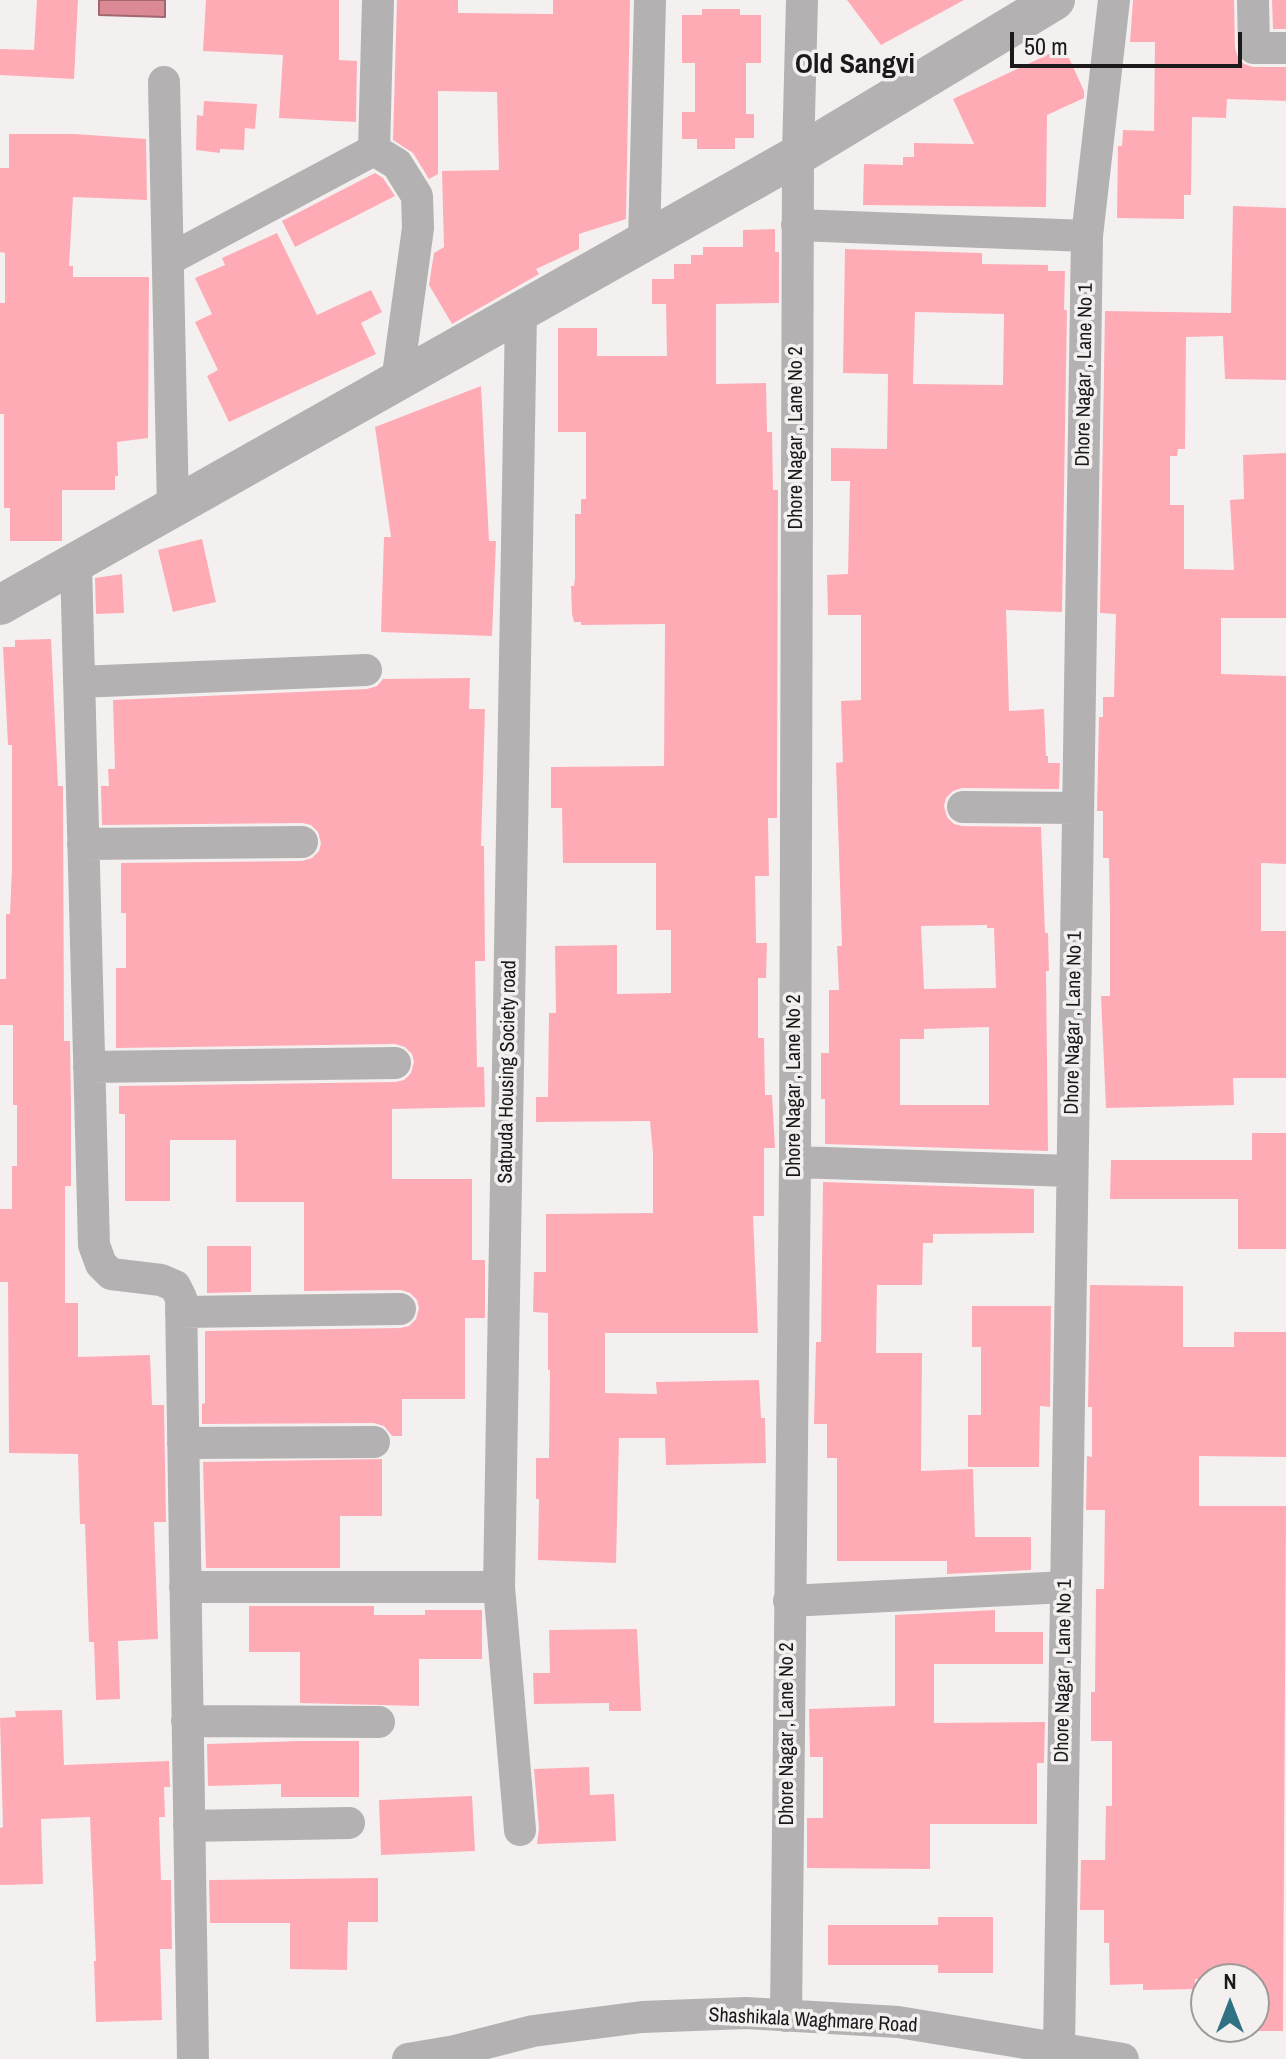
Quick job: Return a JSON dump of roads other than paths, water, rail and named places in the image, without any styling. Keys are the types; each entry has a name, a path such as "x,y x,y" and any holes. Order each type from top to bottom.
{"street":[{"path":"374,150 378,0"},
{"path":"644,243 650,0"},
{"name":"Dhore Nagar , Lane No 2","path":"786,2016 795,1162 797,225 802,0"},
{"path":"0,605 798,155 1055,0"},
{"name":"Dhore Nagar , Lane No 1","path":"1059,2048 1087,236 1114,0"},
{"path":"1253,0 1254,48 1286,48"},
{"path":"164,82 173,509"},
{"path":"168,260 374,150"},
{"path":"374,150 397,164 417,196 418,228 397,382"},
{"path":"797,225 1087,236"},
{"name":"Satpuda Housing Society road","path":"520,1830 499,1587 521,312"},
{"path":"76,564 94,1245 101,1264 111,1274 161,1280 175,1286 181,1298 193,2059"},
{"path":"79,682 366,670"},
{"path":"963,807 1077,808"},
{"path":"83,844 302,842"},
{"path":"89,1067 395,1063"},
{"path":"795,1162 1071,1171"},
{"path":"181,1312 400,1309"},
{"path":"183,1443 374,1442"},
{"path":"185,1587 499,1587"},
{"path":"789,1601 1066,1587"},
{"path":"187,1721 379,1722"},
{"path":"189,1826 349,1823"},
{"name":"Shashikala Waghmare Road","path":"408,2059 455,2051 533,2031 642,2017 746,2013 898,2022 1123,2059"}],"district":[{"name":"Old Sangvi","path":"855,65"}]}
